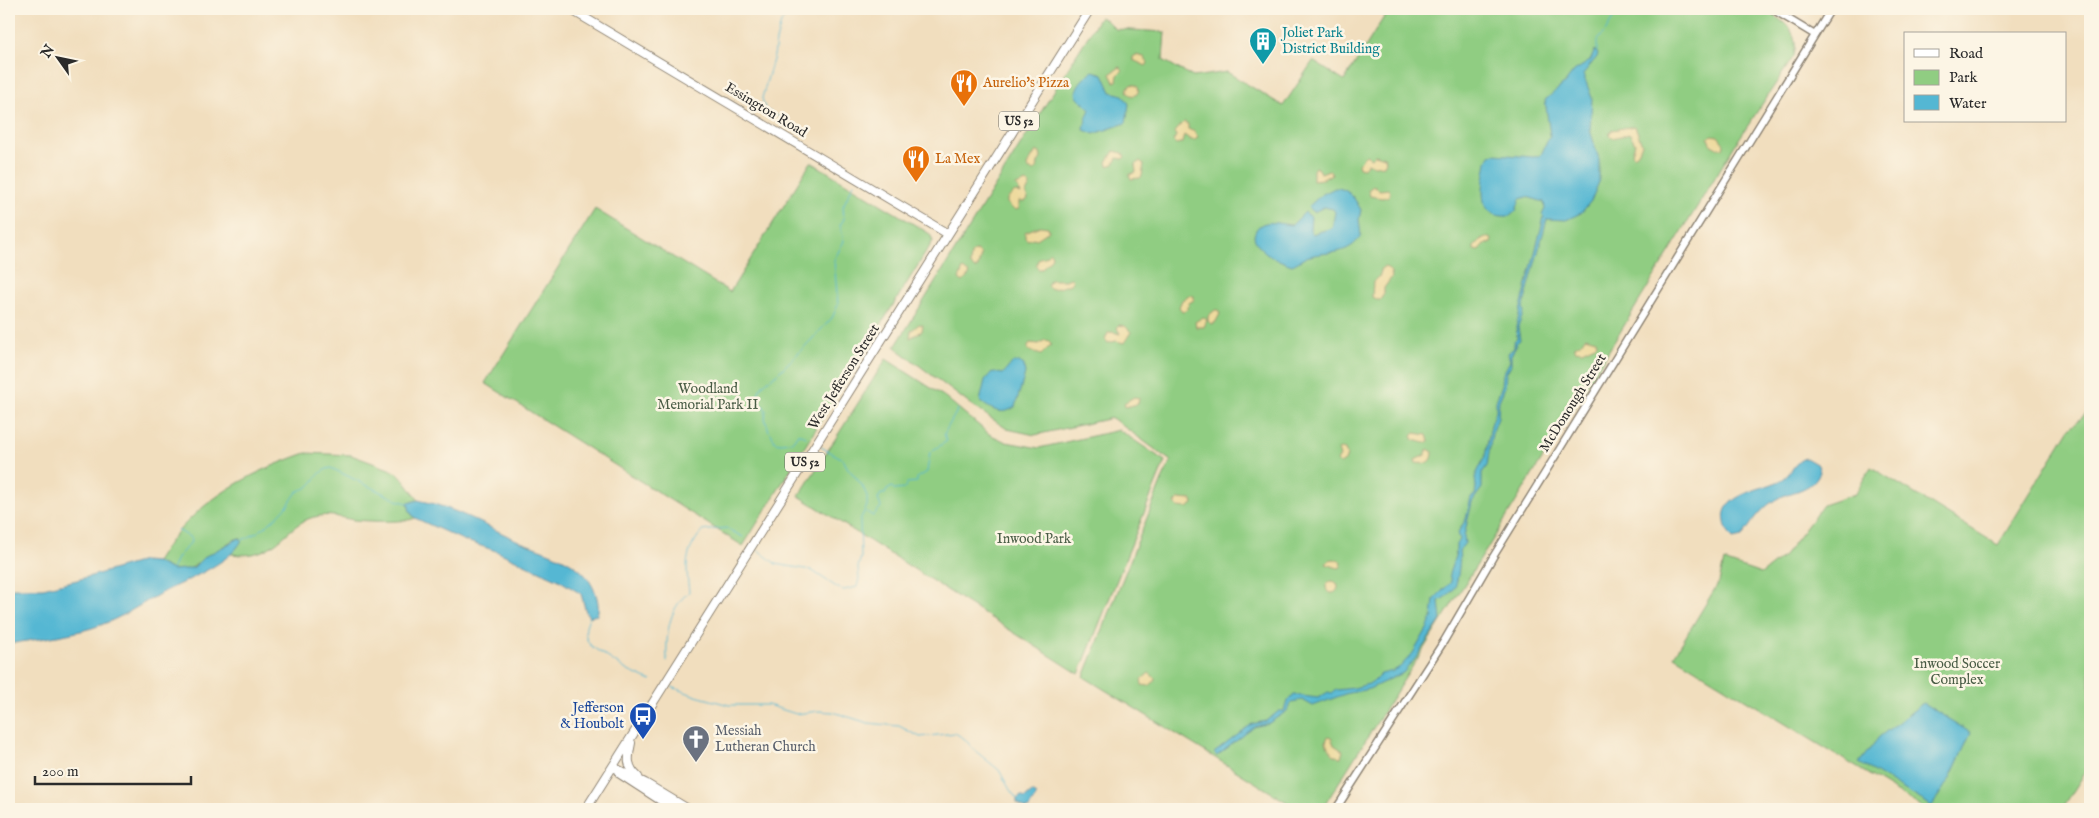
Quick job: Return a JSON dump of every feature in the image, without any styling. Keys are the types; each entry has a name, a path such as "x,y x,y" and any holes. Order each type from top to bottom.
{"main road":[{"name":"Essington Road","path":"570,9 948,234"},
{"name":"West Jefferson Street","path":"586,809 1090,9"},
{"path":"631,738 628,764 631,770 645,783"},
{"path":"613,768 645,783 688,809"},
{"path":"613,768 625,779 674,809"}],"street":[{"path":"1772,9 1814,35"},
{"name":"McDonough Street","path":"1336,809 1444,640 1493,557 1830,9"}],"green space":[{"path":"1389,9 1764,9 1788,27 1795,39 1795,47 1794,56 1735,145 1487,549 1322,809 1298,809 1084,677 1171,461 1112,418 1035,435 1007,429 967,402 895,347 1100,17 1115,29 1165,32 1163,60 1193,77 1227,72 1283,106 1313,61 1344,81"},
{"name":"Woodland Memorial Park II","path":"811,162 930,234 933,241 743,546 485,383 595,209 730,292"},
{"name":"Inwood Park","path":"886,359 945,397 989,434 1006,442 1039,448 1119,430 1165,461 1079,674 799,496"},
{"name":"Inwood Soccer Complex","path":"2089,411 2090,765 2062,809 1925,809 1674,656 1719,582 1724,561 1761,574 1784,556 1823,505 1855,494 1871,467 1998,545 2070,428"},
{"path":"306,453 351,455 399,474 418,500 411,502 410,512 415,518 404,521 376,521 319,516 307,519 297,525 280,540 260,552 247,555 231,554 242,540 240,538 233,540 189,569 172,570 156,562 185,524 220,494 261,471"}],"sand":[{"path":"1136,55 1144,57 1148,63 1146,66 1133,60 1133,57"},
{"path":"1120,67 1123,70 1118,75 1117,81 1114,82 1110,74"},
{"path":"1133,84 1139,90 1133,96 1127,90"},
{"path":"1184,122 1188,124 1188,129 1195,132 1198,137 1195,140 1191,140 1184,135 1182,143 1176,144 1173,141 1176,136 1175,132"},
{"path":"1635,126 1642,144 1638,153 1634,156 1632,153 1635,143 1630,134 1612,138 1609,135 1612,130"},
{"path":"1711,135 1718,136 1724,144 1723,148 1717,148 1710,144 1708,138"},
{"path":"1036,151 1040,153 1041,158 1037,169 1033,171 1028,169 1027,166"},
{"path":"1114,151 1123,153 1125,157 1123,159 1117,158 1114,164 1108,166 1107,162"},
{"path":"1375,154 1385,157 1384,165 1374,166 1368,163 1364,168 1359,167 1358,163 1366,155 1371,158"},
{"path":"1140,161 1144,164 1142,176 1131,179 1129,175 1136,172 1135,165"},
{"path":"1315,167 1321,173 1329,170 1332,174 1323,179 1313,180 1313,170"},
{"path":"1026,182 1030,185 1026,193 1028,199 1024,202 1019,201 1019,209 1014,210 1007,203 1007,199 1015,192 1021,194 1016,186"},
{"path":"1373,186 1380,190 1388,189 1390,192 1389,196 1382,198 1370,196 1368,190"},
{"path":"1040,226 1048,227 1049,231 1037,239 1028,240 1025,238 1025,232"},
{"path":"1489,237 1492,239 1491,243 1483,245 1478,251 1474,250 1474,246 1480,240"},
{"path":"975,251 981,255 978,267 975,269 970,265 971,254"},
{"path":"1050,252 1052,255 1050,259 1042,269 1038,269 1036,265 1039,258 1045,257"},
{"path":"1386,267 1391,272 1392,277 1384,288 1384,294 1380,300 1377,300 1372,297 1373,282 1379,277 1382,268"},
{"path":"963,269 970,274 963,282 959,279"},
{"path":"1071,278 1073,280 1072,283 1065,286 1052,289 1047,286 1050,280"},
{"path":"1189,295 1194,296 1194,300 1189,303 1187,310 1182,311 1179,307 1182,300"},
{"path":"1215,310 1218,310 1220,314 1215,323 1211,324 1208,321 1208,316"},
{"path":"1203,317 1207,320 1204,327 1196,327 1195,322"},
{"path":"919,324 923,325 922,331 910,338 911,331"},
{"path":"1119,325 1125,326 1131,332 1124,343 1116,341 1108,343 1105,339 1108,333 1120,334 1117,328"},
{"path":"1585,337 1596,340 1597,344 1582,351 1575,350 1575,346 1582,342"},
{"path":"1045,340 1049,341 1051,345 1041,355 1028,350 1030,343 1039,344"},
{"path":"1134,397 1139,398 1138,404 1125,407 1124,403"},
{"path":"1415,433 1427,435 1429,441 1425,443 1414,440 1412,436"},
{"path":"1428,449 1433,452 1432,459 1425,463 1416,463 1415,460 1425,455"},
{"path":"1338,450 1345,450 1347,455 1345,461 1340,464 1337,461 1340,456"},
{"path":"1179,499 1192,500 1193,504 1187,508 1178,507 1175,503"},
{"path":"1334,559 1342,562 1341,567 1338,568 1326,564 1329,560"},
{"path":"1332,581 1338,587 1332,593 1326,587"},
{"path":"1149,673 1155,678 1154,682 1149,686 1142,685 1141,680"},
{"path":"1328,736 1331,737 1334,745 1343,751 1341,757 1336,756 1330,750 1326,742"}],"water":[{"path":"1595,50 1598,54 1597,57 1583,74 1592,98 1590,130 1599,159 1599,182 1591,201 1581,213 1566,220 1547,219 1523,308 1524,312 1518,327 1520,340 1516,343 1516,347 1511,355 1511,365 1506,373 1505,387 1499,401 1498,418 1492,434 1487,466 1482,473 1482,488 1472,502 1464,536 1465,543 1459,551 1456,584 1452,592 1439,601 1441,620 1415,659 1403,673 1369,689 1345,694 1313,706 1302,700 1291,702 1287,711 1269,723 1254,727 1217,756 1214,753 1252,724 1266,721 1279,711 1284,711 1287,701 1294,695 1318,698 1328,692 1332,693 1336,690 1372,683 1381,674 1400,667 1413,653 1427,629 1432,618 1434,599 1451,582 1449,574 1456,553 1456,544 1460,540 1458,532 1466,519 1471,497 1475,495 1475,477 1485,456 1503,374 1510,361 1508,353 1514,348 1514,341 1517,338 1516,327 1544,217 1542,215 1545,209 1544,202 1527,197 1520,199 1516,211 1510,216 1491,212 1486,206 1483,190 1487,162 1490,156 1494,154 1534,157 1541,155 1550,135 1545,100 1564,84 1574,71 1590,61"},
{"path":"1093,71 1103,74 1111,92 1123,95 1129,104 1126,123 1094,134 1084,130 1090,109 1076,94 1080,83"},
{"path":"1335,188 1348,192 1361,210 1359,219 1361,236 1356,242 1344,250 1308,257 1292,265 1263,251 1254,236 1256,230 1264,223 1292,225 1305,212 1311,217 1310,230 1312,234 1332,228 1335,212 1333,209 1324,207 1314,212 1308,207 1321,195"},
{"path":"1019,362 1024,365 1025,374 1015,407 1006,411 997,411 980,401 985,380 992,372 1003,374 1012,363"},
{"path":"1806,458 1818,465 1820,472 1816,479 1805,488 1772,502 1759,514 1742,537 1733,539 1725,522 1725,512 1729,504 1746,493 1783,479 1799,461"},
{"path":"418,500 458,512 574,565 592,585 598,603 597,615 589,617 581,594 559,580 496,551 463,540 415,518 410,512 408,503"},
{"path":"239,538 242,540 236,549 216,565 110,621 71,633 9,644 9,588 43,588 143,561 156,562 172,570 186,569 194,567 204,557"},
{"path":"1923,703 1971,733 1950,778 1932,806 1859,763 1879,737"},
{"path":"1032,792 1037,795 1029,808 1026,809 1017,803 1017,799 1021,796 1025,798"}],"waterway":[{"path":"789,122 765,109 762,98 781,23 790,9"},
{"path":"1597,51 1597,40 1605,32 1619,9"},
{"path":"769,431 765,418 766,410 757,397 761,387 787,365 832,318 838,305 834,260 844,241 840,225 844,219 843,206 854,183"},
{"path":"865,511 873,516 881,507 878,499 881,494 885,494 892,487 895,490 904,489 907,483 917,482 917,478 927,472 930,452 947,441 944,434 958,409"},
{"path":"771,433 775,442 780,443 792,442 798,434 806,437"},
{"path":"758,550 776,564 811,570 838,588 844,590 857,587 859,579 858,567 861,557 860,520 867,506 867,496 862,485 843,459 821,447"},
{"path":"242,540 267,526 288,505 297,492 308,487 320,473 331,468 399,501 408,503"},
{"path":"667,661 670,623 677,606 689,592 687,566 689,553 696,539 702,531 726,528 743,537"},
{"path":"172,570 177,558 192,541 191,538 178,530"},
{"path":"589,617 586,632 591,646 628,671 651,681"},
{"path":"672,687 729,705 768,705 796,714 819,711 833,712 868,723 899,726 920,737 955,733 965,739 973,749 999,770 1017,799"}],"place":[{"name":"Joliet Park District Building","path":"1263,65"},
{"name":"Aurelio's Pizza","path":"964,107"},
{"name":"La Mex","path":"916,183"},
{"name":"Jefferson & Houbolt","path":"643,740"},
{"name":"Messiah Lutheran Church","path":"696,763"}]}
